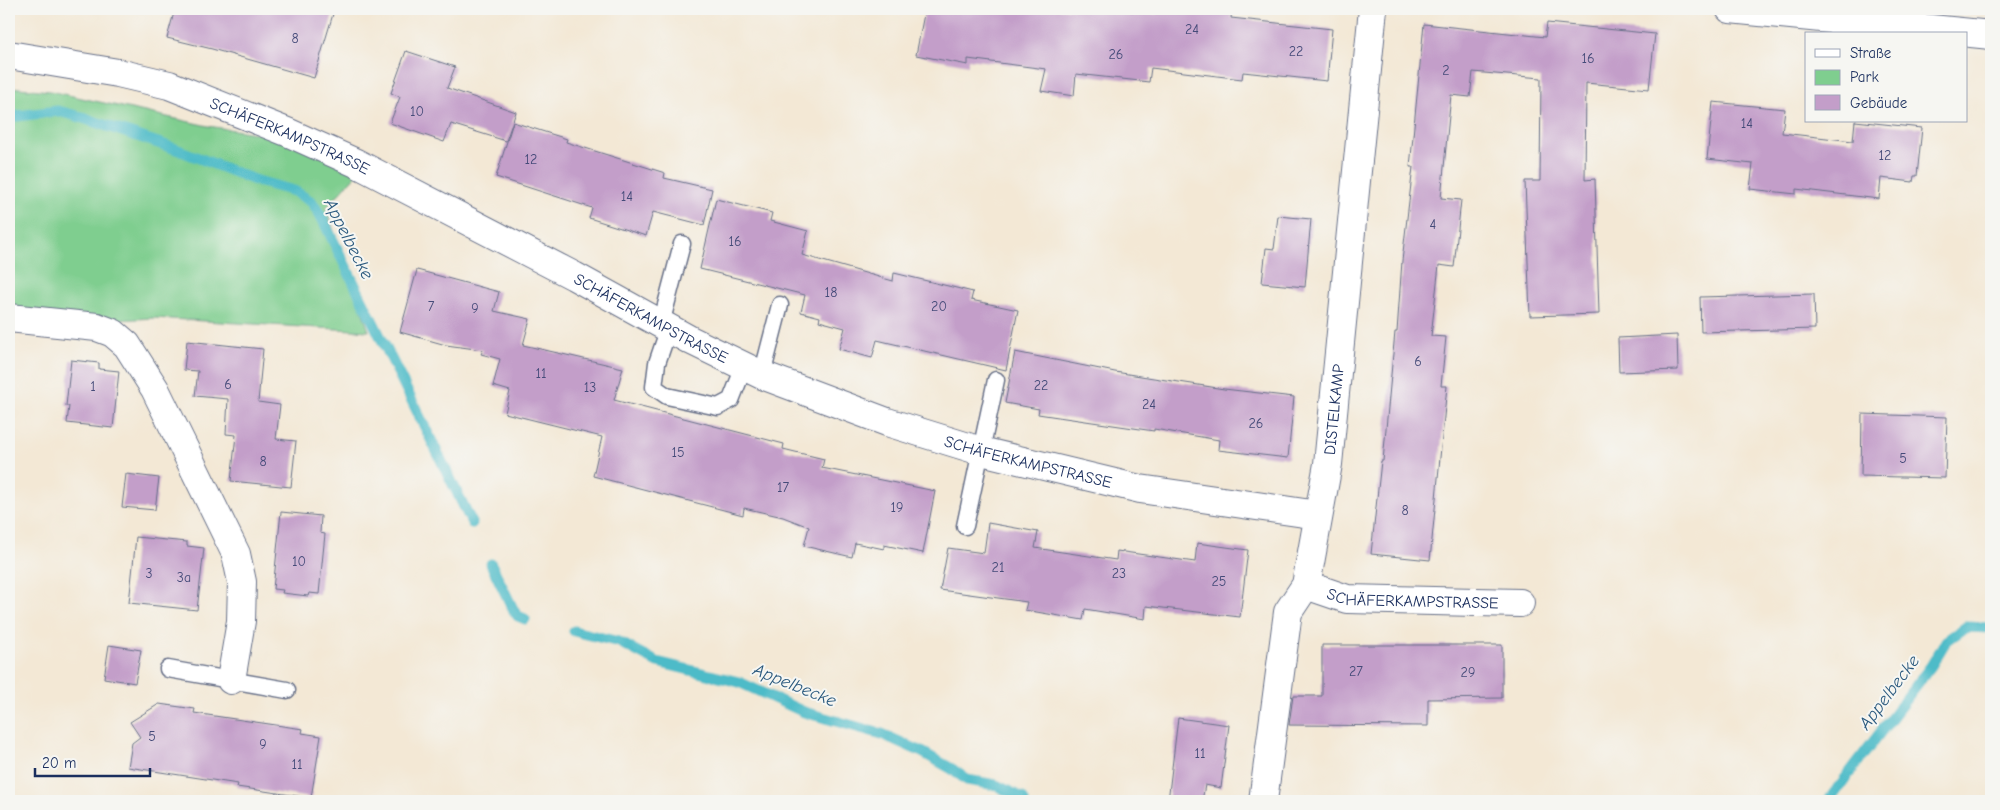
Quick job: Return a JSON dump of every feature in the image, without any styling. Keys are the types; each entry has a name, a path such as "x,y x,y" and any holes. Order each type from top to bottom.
{"street":[{"name":"DISTELKAMP","path":"1263,801 1288,612 1306,586 1328,464 1373,9"},
{"path":"1730,9 1961,32"},
{"path":"1968,33 1991,35"},
{"name":"SCHÄFERKAMPSTRASSE","path":"9,55 118,73 169,85 287,132 356,163 753,371 887,422 981,452 1140,489 1318,514"},
{"path":"9,318 97,328 113,333 127,345 155,389 236,554 242,582 241,621 232,680"},
{"name":"SCHÄFERKAMPSTRASSE","path":"1306,586 1347,600 1520,603"}],"lane":[{"path":"682,244 657,363 654,387 666,396 718,406 731,400 753,371 780,305"},
{"path":"965,526 996,380"},
{"path":"168,670 287,690"}],"green space":[{"path":"9,87 50,91 208,126 288,138 359,172 326,208 369,331 154,318 100,321 9,313"}],"building":[{"path":"175,9 316,9 333,14 314,78 167,38"},
{"path":"925,9 1103,9 1157,14 1158,9 1232,9 1231,18 1332,29 1327,81 1243,72 1242,79 1151,68 1149,82 1076,74 1074,96 1041,91 1046,69 968,59 968,65 916,55"},
{"path":"1547,23 1655,34 1649,89 1586,83 1585,180 1595,179 1599,314 1530,316 1525,181 1540,181 1541,78 1473,72 1470,97 1451,95 1441,198 1461,200 1454,267 1439,265 1431,336 1446,337 1441,386 1447,386 1430,560 1371,554 1381,461 1383,461 1395,332 1397,332 1402,261 1413,167 1410,167 1424,24 1545,37"},
{"path":"406,51 455,67 447,88 516,112 506,141 451,124 444,142 390,123 400,97 391,93"},
{"path":"1713,102 1785,109 1782,133 1853,141 1855,122 1922,128 1917,176 1914,176 1913,182 1881,178 1879,199 1796,189 1796,194 1750,189 1753,164 1707,159"},
{"path":"513,122 567,139 566,142 665,173 664,178 712,189 704,225 653,212 646,236 589,218 592,208 496,177"},
{"path":"716,199 772,213 770,221 808,231 802,255 893,281 894,273 973,292 971,300 1018,310 1006,370 877,340 872,358 839,349 845,328 819,321 820,317 801,312 805,295 700,269"},
{"path":"1278,216 1311,219 1305,287 1262,283 1266,248 1274,249"},
{"path":"417,270 499,292 494,311 530,319 523,345 623,368 614,400 784,444 783,449 824,459 822,468 935,491 923,553 884,545 884,549 855,543 852,557 804,546 809,527 783,517 744,508 743,515 593,476 602,437 505,413 510,391 493,386 500,359 481,354 483,350 446,345 400,332"},
{"path":"1814,294 1815,329 1701,332 1700,297"},
{"path":"1677,335 1678,370 1619,372 1618,338"},
{"path":"187,341 263,349 258,402 280,405 276,439 296,441 291,487 231,481 236,435 226,434 228,399 195,396 198,371 184,370"},
{"path":"1015,352 1115,372 1224,389 1294,397 1288,458 1218,450 1219,440 1154,429 1154,431 1038,414 1039,409 1005,403"},
{"path":"71,360 99,363 99,369 119,371 113,428 67,423 69,406 66,406"},
{"path":"1862,414 1947,417 1945,478 1861,476"},
{"path":"126,474 159,478 155,510 122,507"},
{"path":"281,512 321,516 320,533 325,534 319,594 309,593 308,596 282,593 283,590 273,589"},
{"path":"988,523 1038,532 1035,548 1116,560 1117,551 1195,562 1197,543 1248,550 1240,617 1146,606 1145,619 1085,609 1083,620 1025,610 1027,602 940,590 948,548 984,553"},
{"path":"136,537 187,542 187,546 204,548 197,610 129,603"},
{"path":"109,645 141,650 135,683 104,678"},
{"path":"1322,645 1502,645 1502,698 1428,699 1428,726 1289,725 1293,696 1322,696"},
{"path":"159,704 195,709 194,713 303,729 302,733 321,736 311,798 237,787 238,784 128,767 132,743 140,737 130,722"},
{"path":"1178,718 1229,725 1221,788 1205,785 1202,801 1168,801"}],"waterway":[{"name":"Appelbecke","path":"9,117 58,111 77,116 176,149 257,181 294,191 312,202 323,220 472,523"},
{"name":"Appelbecke","path":"491,564 514,611 518,616 525,619"},
{"name":"Appelbecke","path":"1828,801 1931,666 1946,641 1966,627 1991,628"},
{"name":"Appelbecke","path":"574,631 619,642 657,662 739,682 804,712 882,734 922,752 967,780 996,785 1022,798 1024,801"}]}
